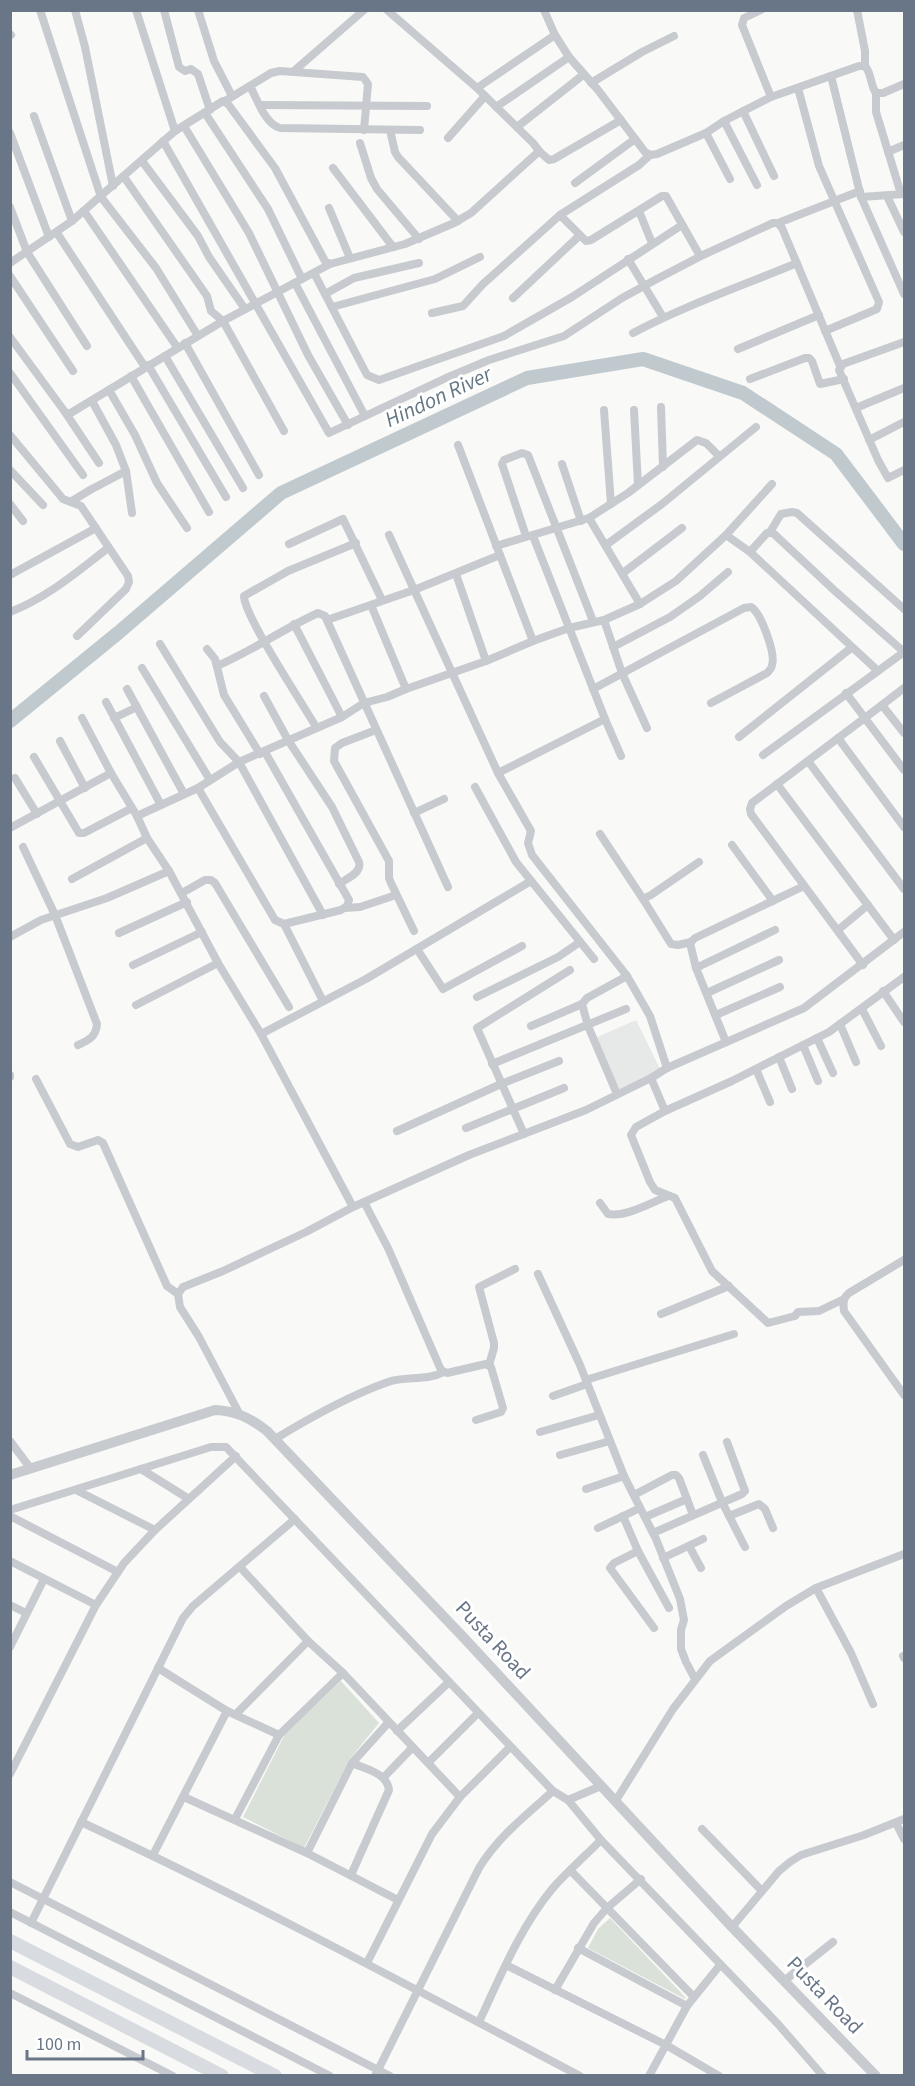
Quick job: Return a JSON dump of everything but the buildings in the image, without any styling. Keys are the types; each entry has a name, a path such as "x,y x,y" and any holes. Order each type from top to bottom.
{"main road":[{"path":"10,1941 275,2076"},
{"path":"10,1967 222,2076"}],"street":[{"path":"40,10 101,197 156,268 198,336"},
{"path":"75,10 85,47 113,186"},
{"path":"136,10 175,131"},
{"path":"164,10 179,67 185,71 191,69 198,74 207,111 268,209 299,281 365,416"},
{"path":"198,10 214,61 229,98 275,168 325,261 330,264"},
{"path":"294,71 364,10"},
{"path":"387,10 477,88 549,160 621,120"},
{"path":"544,10 555,35 569,57 645,152 651,155"},
{"path":"761,10 744,18 742,25 771,97"},
{"path":"163,141 327,431 333,433 365,416 489,360 564,336 646,285 700,256 773,223 860,194 888,196 903,194 876,112 876,93 869,70 865,66 865,51 857,10"},
{"path":"477,88 555,35"},
{"path":"591,83 642,52 674,36"},
{"path":"496,108 569,57"},
{"path":"432,313 463,306 483,284 560,215 651,155 706,133 771,97 859,66 865,66"},
{"path":"10,263 72,221 175,131 271,73 294,71 363,77 368,84 364,130"},
{"path":"517,128 583,75"},
{"path":"831,76 860,194 904,294"},
{"path":"876,93 883,93 904,84"},
{"path":"250,86 274,127 420,130"},
{"path":"798,88 819,166 879,302 877,309 825,331"},
{"path":"448,138 485,96"},
{"path":"261,105 427,106"},
{"path":"743,111 774,176"},
{"path":"34,116 72,221"},
{"path":"724,121 757,185"},
{"path":"184,126 249,233 308,355 348,425"},
{"path":"390,130 398,157 458,221"},
{"path":"10,133 53,235 147,366 226,497"},
{"path":"706,133 730,179"},
{"path":"575,183 635,139"},
{"path":"360,143 377,189 419,238"},
{"path":"890,151 904,144"},
{"path":"65,412 75,412 181,345 330,264 393,247 458,221 471,213 540,153"},
{"path":"142,161 198,236 209,257 245,309"},
{"path":"333,168 393,247"},
{"path":"124,177 207,296 213,315 223,321 284,431"},
{"path":"560,215 586,241 662,196 666,196 700,256"},
{"path":"888,196 904,231"},
{"path":"10,207 27,252 87,346"},
{"path":"329,208 350,258"},
{"path":"84,211 181,345 259,475"},
{"path":"639,211 652,243"},
{"path":"778,223 819,315 840,366 839,370 869,440 888,478 904,470"},
{"path":"314,273 367,375 379,380 504,336 572,297 682,225"},
{"path":"513,298 579,236"},
{"path":"332,307 435,279 480,257"},
{"path":"628,259 646,285 663,317"},
{"path":"325,294 354,278 419,263"},
{"path":"633,333 663,317 797,263"},
{"path":"10,276 73,371"},
{"path":"738,349 819,315"},
{"path":"10,337 99,463"},
{"path":"840,366 904,342"},
{"path":"165,356 243,488"},
{"path":"750,379 809,358 820,384 844,379"},
{"path":"10,373 83,475"},
{"path":"131,376 209,512"},
{"path":"856,408 904,388"},
{"path":"109,390 135,435 157,483 187,528"},
{"path":"92,401 116,445 126,471 132,513"},
{"path":"661,407 663,467"},
{"path":"604,410 611,504"},
{"path":"634,410 638,485"},
{"path":"869,440 904,422"},
{"path":"606,545 662,504 756,427"},
{"path":"10,435 63,499 81,506 128,576 129,582 126,589 77,636"},
{"path":"496,546 585,520 638,485 697,440 706,443 719,456"},
{"path":"458,445 533,641"},
{"path":"593,621 528,455 522,453 504,460 502,464 529,536 621,756"},
{"path":"562,464 585,520 606,545 640,604"},
{"path":"10,470 42,505"},
{"path":"72,501 126,471"},
{"path":"34,757 81,834 135,812 161,805 198,788 239,762 342,717 364,703 387,697 486,661 569,628 604,620 640,604 676,581 726,535 772,484"},
{"path":"10,504 23,521"},
{"path":"750,552 770,532 781,514 797,513 904,609"},
{"path":"289,544 344,520 382,600"},
{"path":"10,575 96,528"},
{"path":"623,573 682,528"},
{"path":"763,755 904,652 770,532"},
{"path":"389,535 498,773 531,831 528,843 532,855 627,976 650,1016 667,1068"},
{"path":"726,535 750,552 878,671"},
{"path":"316,727 264,640 245,603 244,596 288,572 356,543"},
{"path":"10,612 35,600 108,548"},
{"path":"327,620 414,590 500,555"},
{"path":"613,647 670,617 728,572"},
{"path":"456,574 486,661"},
{"path":"371,605 406,689"},
{"path":"593,689 744,608 751,607 758,615 766,633 773,658 772,667 767,673 711,703"},
{"path":"217,666 240,656 294,624 321,613 327,620 448,887"},
{"path":"604,620 622,673 647,728"},
{"path":"294,624 342,717"},
{"path":"160,644 220,742 239,762 323,915"},
{"path":"739,737 851,648"},
{"path":"207,649 217,666 224,694 262,753 349,900 345,908"},
{"path":"142,668 210,780"},
{"path":"862,965 751,814 750,809 752,803 904,688"},
{"path":"127,689 184,794"},
{"path":"846,693 904,770"},
{"path":"264,696 288,740 332,807 359,862 359,871 339,884"},
{"path":"106,702 161,805"},
{"path":"882,705 903,727"},
{"path":"114,718 137,707"},
{"path":"82,718 135,812 147,838 169,871 218,963 261,1034 353,1207"},
{"path":"498,773 605,719"},
{"path":"376,730 335,748 334,761 389,861 389,878 414,931"},
{"path":"838,738 904,827"},
{"path":"60,741 85,788"},
{"path":"808,761 904,889"},
{"path":"10,828 111,773"},
{"path":"15,778 37,814"},
{"path":"777,784 894,940"},
{"path":"475,787 516,862 594,959"},
{"path":"198,788 275,920 284,924 345,908 360,907 396,895"},
{"path":"414,813 444,799"},
{"path":"600,834 671,944 691,942 804,886"},
{"path":"72,879 147,838"},
{"path":"732,845 773,900"},
{"path":"23,847 55,915 97,1024 92,1039 78,1045"},
{"path":"516,862 532,855"},
{"path":"643,899 699,862"},
{"path":"10,937 41,920 107,898 169,871"},
{"path":"119,933 184,898 205,880 211,880 215,883 289,1006"},
{"path":"261,1034 417,949 531,881"},
{"path":"838,930 868,905"},
{"path":"284,924 323,1001"},
{"path":"696,968 775,930"},
{"path":"133,965 202,932"},
{"path":"177,1294 183,1287 306,1232 353,1207 469,1155 586,1110 667,1068 804,1008 904,932"},
{"path":"477,997 558,957 580,942"},
{"path":"691,942 696,968 726,1042"},
{"path":"417,949 443,990 522,946"},
{"path":"707,993 779,960"},
{"path":"136,1005 218,963"},
{"path":"524,1134 477,1032 479,1025 570,970"},
{"path":"531,1026 582,1004 586,998 627,976"},
{"path":"904,977 862,1010 817,1038 665,1111 636,1127 631,1135 655,1190 661,1194 671,1195 678,1203 712,1271 768,1323 795,1316 798,1311 819,1311 844,1299 849,1293 904,1260"},
{"path":"716,1015 780,987"},
{"path":"883,992 904,1022"},
{"path":"582,1004 588,1026 617,1094"},
{"path":"492,1064 626,1009"},
{"path":"862,1010 881,1047"},
{"path":"840,1024 856,1062"},
{"path":"817,1038 833,1073"},
{"path":"803,1045 818,1081"},
{"path":"779,1057 792,1089"},
{"path":"397,1131 501,1083 559,1061"},
{"path":"756,1069 770,1102"},
{"path":"651,1078 665,1111"},
{"path":"36,1079 70,1144 78,1147 98,1140 102,1143 166,1286 177,1294 180,1307 200,1336 239,1413"},
{"path":"466,1128 564,1088"},
{"path":"600,1203 608,1214 612,1215 671,1195"},
{"path":"364,1202 388,1248 439,1368 444,1372"},
{"path":"476,1420 501,1412 503,1408 489,1365 495,1348 479,1287 515,1269"},
{"path":"538,1274 586,1382 624,1476 653,1533 682,1605 684,1620 681,1630 681,1649 695,1679"},
{"path":"661,1314 729,1286"},
{"path":"844,1299 844,1311 904,1395"},
{"path":"553,1396 586,1382 734,1334"},
{"path":"274,1439 346,1399 390,1382 489,1365"},
{"path":"10,1475 215,1410 239,1413"},
{"name":"Pusta Road","path":"239,1413 251,1419 274,1439 465,1639 732,1927 876,2076"},
{"path":"540,1432 599,1415"},
{"path":"10,1441 31,1469"},
{"path":"560,1455 610,1441"},
{"path":"653,1533 745,1491 727,1442"},
{"path":"10,1510 211,1446 226,1447 552,1791 568,1800 601,1840 778,2024 823,2076"},
{"path":"703,1455 722,1502 745,1547"},
{"path":"10,1774 96,1605 118,1572 133,1552 155,1530 236,1456"},
{"path":"141,1469 189,1499"},
{"path":"634,1495 674,1474 679,1478 693,1515"},
{"path":"586,1489 624,1476"},
{"path":"76,1490 155,1530"},
{"path":"645,1517 687,1499"},
{"path":"729,1516 759,1504 765,1509 773,1528"},
{"path":"598,1528 640,1508"},
{"path":"10,1516 118,1572"},
{"path":"623,1516 638,1551 669,1608"},
{"path":"31,1923 188,1612 295,1519"},
{"path":"663,1558 702,1539"},
{"path":"689,1546 701,1568"},
{"path":"638,1551 614,1563 610,1568 654,1628"},
{"path":"615,1802 673,1709 710,1661 786,1606 816,1588 904,1554"},
{"path":"10,1561 96,1605"},
{"path":"240,1567 308,1641 343,1673 460,1797"},
{"path":"10,1647 44,1579"},
{"path":"816,1588 851,1653 873,1704"},
{"path":"10,1605 26,1613"},
{"path":"153,1856 232,1712 308,1641"},
{"path":"158,1668 232,1712 279,1735"},
{"path":"235,1819 279,1735 343,1673"},
{"path":"398,1731 449,1682"},
{"path":"428,1763 478,1713"},
{"path":"307,1853 352,1763 388,1723"},
{"path":"367,1963 432,1834 460,1797 510,1747"},
{"path":"384,1777 412,1748"},
{"path":"351,1875 389,1790 384,1777 352,1763"},
{"path":"568,1800 601,1786"},
{"path":"376,2072 490,1851 552,1791"},
{"path":"184,1797 307,1853 398,1900"},
{"path":"732,1927 779,1871 801,1855 900,1821 904,1839"},
{"path":"81,1822 367,1963 580,2076"},
{"path":"702,1829 762,1891"},
{"path":"479,2022 506,1965 543,1902 554,1887 601,1840"},
{"path":"571,1871 693,1996"},
{"path":"555,1990 589,1929 607,1908 641,1880"},
{"path":"10,1882 376,2072 390,2076"},
{"path":"10,1912 330,2076"},
{"path":"784,1981 833,1942"},
{"path":"578,1948 687,2006"},
{"path":"506,1965 666,2045 719,2076"},
{"path":"649,2076 693,1996 720,1965"},
{"path":"10,1993 173,2076"}],"shaded area":[{"path":"636,1020 661,1071 620,1090 595,1038"},
{"path":"341,1681 379,1723 349,1760 304,1848 243,1817 285,1734"},
{"path":"610,1918 685,1999 588,1948 598,1929"}],"waterway":[{"name":"Hindon River","path":"10,721 118,633 281,493 527,378 643,359 743,393 836,454 904,544"}]}
